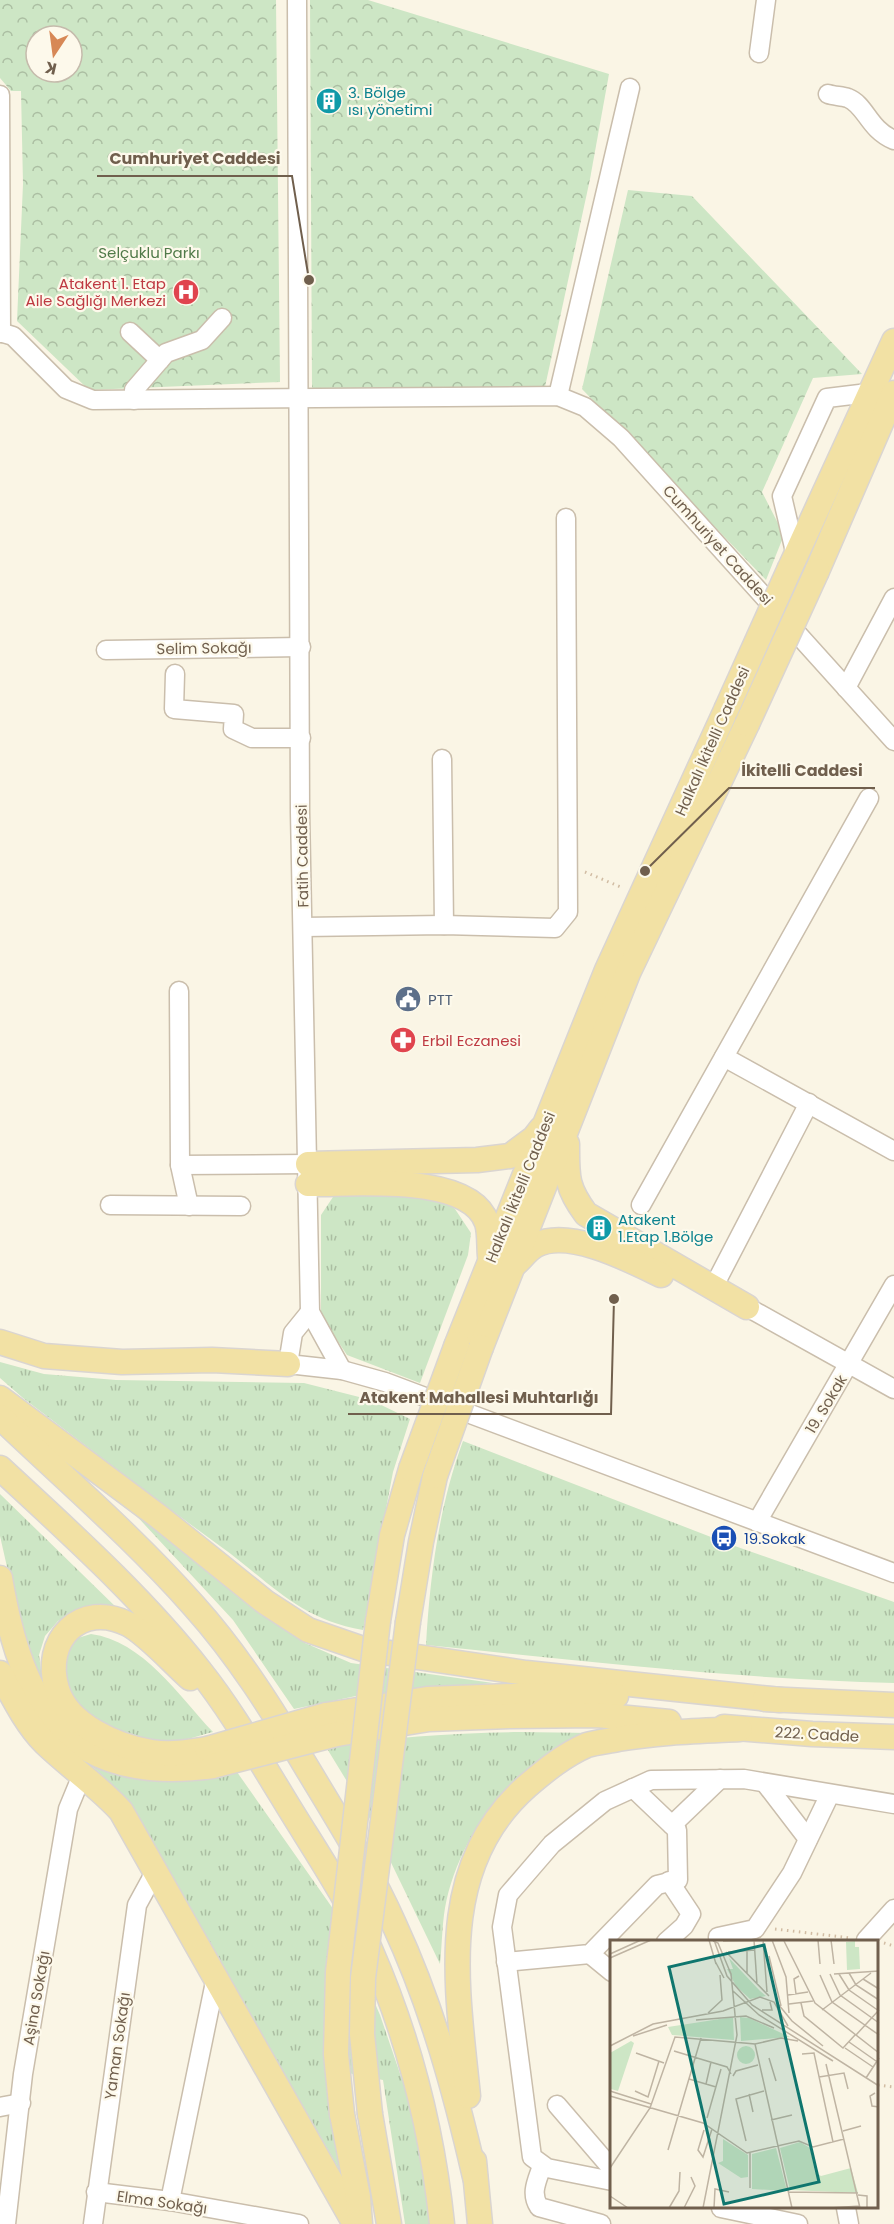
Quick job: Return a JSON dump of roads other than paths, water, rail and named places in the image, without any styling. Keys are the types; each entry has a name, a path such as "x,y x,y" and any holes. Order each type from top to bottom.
{"main road":[{"name":"Halkalı İkitelli Caddesi","path":"557,1124 607,970 868,393 894,341"},
{"name":"Halkalı İkitelli Caddesi","path":"360,2224 358,2197 342,2114 336,2054 338,1972 378,1621 392,1535 411,1469 457,1344 501,1264 557,1124 747,724 817,571 894,393"},
{"path":"308,1174 510,1156 557,1124 571,1195 586,1214 747,1307"},
{"path":"308,1174 431,1186 463,1195 476,1207 487,1223 501,1264 536,1245 560,1240 618,1255 684,1286 747,1307"},
{"name":"Halkalı İkitelli Caddesi","path":"389,2224 370,2114 362,2034 363,1978 420,1542 435,1476 481,1347 501,1264"},
{"path":"0,1342 44,1356 122,1362 212,1360 288,1364"},
{"path":"0,1398 158,1516 265,1602 308,1630 375,1651 526,1673 780,1700"},
{"path":"0,1417 133,1542 187,1599 262,1694 341,1824 394,1923 426,2000 455,2090 475,2177"},
{"path":"0,1468 91,1553 161,1626 200,1671 232,1716 317,1854 369,1947 400,2021 425,2109 442,2224"},
{"path":"0,1578 15,1650 34,1695 54,1724 93,1754 151,1770 184,1770 210,1757 427,1699 542,1695 894,1705"},
{"path":"210,1757 152,1752 124,1744 94,1731 70,1711 57,1691 52,1670 54,1652 62,1636 72,1625 91,1618 108,1618 129,1625 232,1716"},
{"path":"0,1673 17,1705 44,1742 105,1793 121,1811 355,2224"},
{"path":"331,1725 429,1719 597,1715 740,1729"},
{"path":"480,2224 459,2005 459,1929 463,1892 476,1852 492,1823 512,1800 548,1767 589,1745 651,1734 740,1729"},
{"name":"222. Cadde","path":"740,1729 894,1737"}],"street":[{"name":"Fatih Caddesi","path":"297,0 301,738 310,1312"},
{"path":"759,53 766,0"},
{"path":"558,396 630,88"},
{"path":"828,94 848,98 856,104 873,127 894,140"},
{"path":"0,95 0,332"},
{"path":"134,400 135,390 166,353 202,340 222,318"},
{"name":"Cumhuriyet Caddesi","path":"0,332 13,336 66,389 93,400 558,396 585,407 621,438 894,741"},
{"path":"130,332 160,360"},
{"path":"793,562 782,496 827,398 868,393"},
{"path":"303,927 444,925 555,928 568,912 566,518"},
{"path":"846,688 894,598"},
{"name":"Selim Sokağı","path":"106,650 301,647"},
{"path":"175,674 174,709 234,714 233,729 252,738 301,738"},
{"path":"442,759 444,925"},
{"path":"641,1205 869,798"},
{"path":"179,991 180,1165 189,1206"},
{"path":"724,1057 894,1151"},
{"path":"714,1286 809,1103"},
{"path":"180,1165 308,1174"},
{"path":"110,1205 241,1206"},
{"name":"19. Sokak","path":"757,1522 850,1365 894,1285"},
{"path":"747,1307 894,1389"},
{"path":"342,1370 310,1312 294,1334 288,1364 342,1370 385,1382 894,1573"},
{"name":"Aşina Sokağı","path":"6,2224 21,2103 22,2074 68,1809 82,1774"},
{"path":"672,1825 720,1779"},
{"path":"610,2181 542,2166 532,2157 528,2144 502,1927 508,1895 552,1844 605,1802 651,1780 744,1779 894,1804"},
{"path":"765,1783 808,1839"},
{"path":"506,1962 590,1954 657,1885 678,1880 677,1830 633,1788"},
{"path":"718,1936 755,1929 792,1873 830,1794"},
{"name":"Yaman Sokağı","path":"93,2224 137,1905 155,1872"},
{"path":"668,1940 684,1926 691,1914 669,1881"},
{"path":"866,1940 894,1909"},
{"path":"590,1954 610,1970"},
{"path":"170,2202 216,1977"},
{"path":"0,2107 21,2103"},
{"path":"557,2105 610,2167"},
{"path":"542,2166 534,2188 535,2200 539,2207 601,2224"},
{"name":"Elma Sokağı","path":"96,2192 299,2224"},
{"path":"723,2209 747,2219 798,2224"},
{"path":"846,2209 849,2224"}],"place":[{"name":"3. Bölge ısı yönetimi","path":"329,101"},
{"name":"Cumhuriyet Caddesi","path":"309,280"},
{"name":"Atakent 1. Etap Aile Sağlığı Merkezi","path":"186,292"},
{"name":"İkitelli Caddesi","path":"645,871"},
{"name":"PTT","path":"408,999"},
{"name":"Erbil Eczanesi","path":"403,1040"},
{"name":"Atakent 1.Etap 1.Bölge","path":"599,1228"},
{"name":"Atakent Mahallesi Muhtarlığı","path":"614,1299"},
{"name":"19.Sokak","path":"724,1538"}],"park label":[{"name":"Selçuklu Parkı","path":"149,252"}]}
